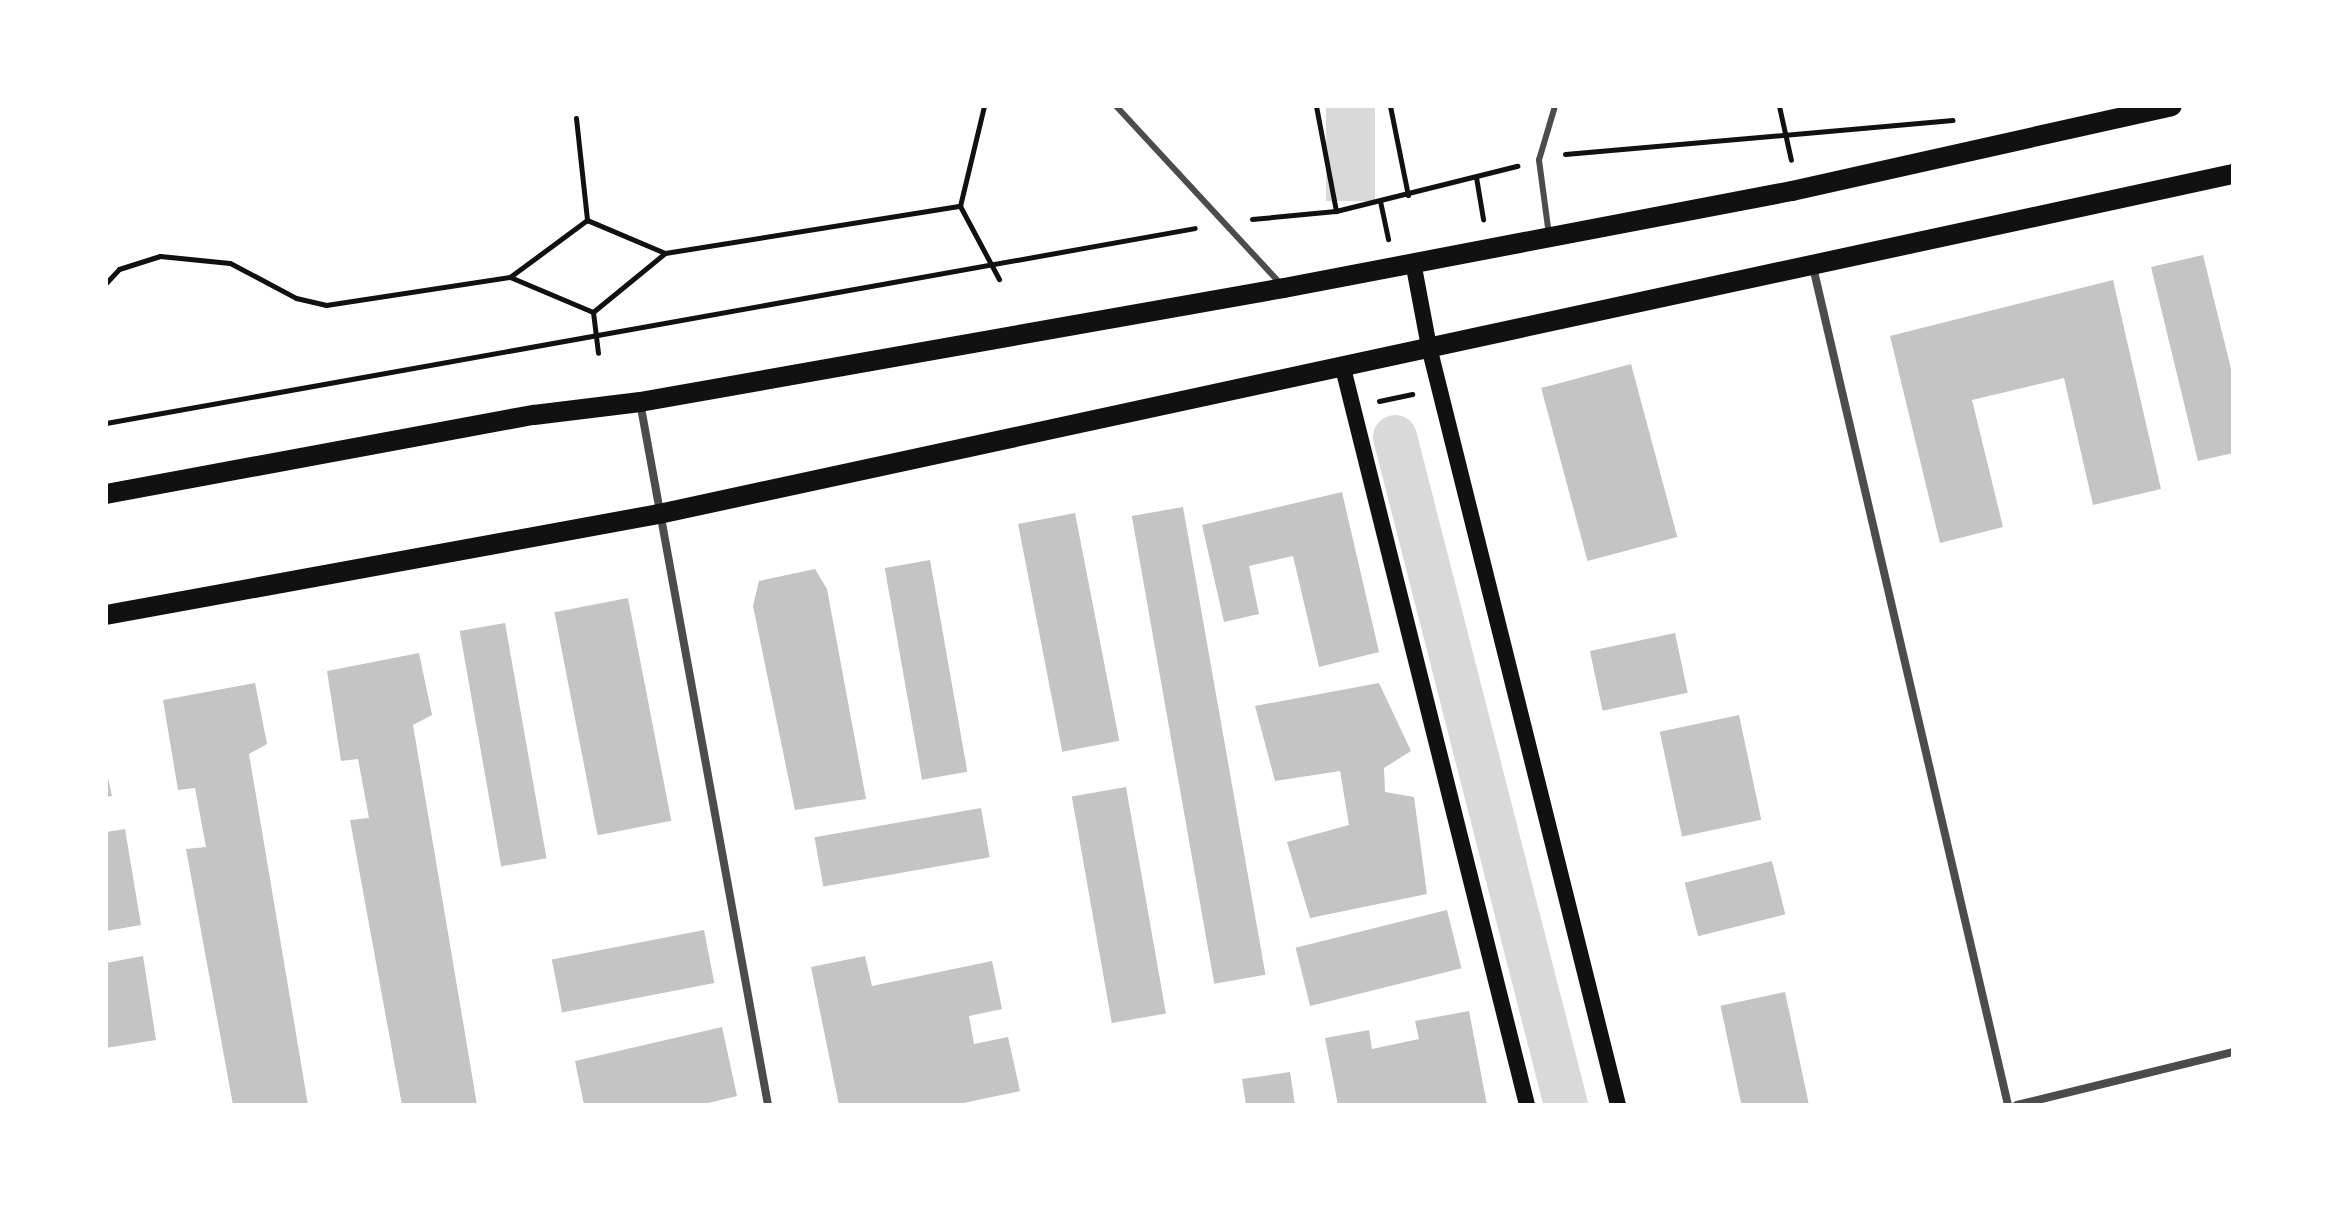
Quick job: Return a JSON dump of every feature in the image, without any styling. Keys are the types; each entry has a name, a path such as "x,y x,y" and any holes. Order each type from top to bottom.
{"main road":[{"path":"106,494 534,415 640,402 1284,288 1930,162 2172,106"},
{"path":"106,615 659,514 2233,174"},
{"path":"1413,262 1429,347 1618,1105"},
{"path":"1343,368 1527,1105"}],"street":[{"path":"1813,266 2008,1105"},
{"path":"640,402 768,1105"},
{"path":"2017,1105 2233,1052"}],"lane":[{"path":"1116,106 1284,288"},
{"path":"1549,236 1539,160 1555,106"}],"path":[{"path":"984,106 960,206 999,279"},
{"path":"1316,106 1336,211"},
{"path":"1390,106 1408,195"},
{"path":"1779,106 1792,166"},
{"path":"576,118 587,220"},
{"path":"106,423 1222,222 1336,211 1589,148 1963,119"},
{"path":"1476,177 1489,248"},
{"path":"593,312 665,253 960,206"},
{"path":"587,220 665,253"},
{"path":"106,283 119,269 160,256 230,263 296,298 326,305 510,277 587,220"},
{"path":"510,277 593,312"},
{"path":"593,312 598,353"}],"shaded area":[{"path":"1326,106 1375,106 1375,201 1326,201"}],"building":[{"path":"2203,255 2233,377 2233,453 2198,461 2151,267"},
{"path":"2113,280 2161,489 2093,505 2064,378 1972,400 2003,527 1940,543 1890,336"},
{"path":"1631,364 1677,537 1587,561 1541,388"},
{"path":"1342,492 1379,652 1319,667 1293,556 1249,566 1259,614 1224,622 1202,525"},
{"path":"1183,507 1265,975 1214,984 1132,516"},
{"path":"1075,513 1119,741 1062,752 1018,524"},
{"path":"930,560 967,772 922,780 885,568"},
{"path":"815,569 827,589 866,799 795,810 753,606 759,581"},
{"path":"628,598 671,821 598,835 554,612"},
{"path":"505,623 547,858 501,866 460,631"},
{"path":"1675,633 1688,693 1603,711 1590,651"},
{"path":"419,653 432,715 413,725 477,1105 402,1105 350,820 369,818 358,759 341,761 327,671"},
{"path":"255,683 267,744 249,754 308,1105 233,1105 186,849 206,847 195,788 178,790 163,700"},
{"path":"1379,683 1411,751 1384,768 1385,792 1414,797 1427,894 1310,918 1287,842 1349,825 1340,771 1275,781 1255,706"},
{"path":"1739,715 1761,820 1682,837 1660,732"},
{"path":"106,769 112,796 106,797"},
{"path":"1126,787 1166,1014 1112,1023 1072,797"},
{"path":"981,808 990,857 823,887 815,837"},
{"path":"125,829 141,925 106,931 106,832"},
{"path":"1772,861 1785,914 1698,936 1685,883"},
{"path":"1447,910 1462,968 1310,1006 1296,948"},
{"path":"704,930 714,983 562,1013 552,960"},
{"path":"143,956 156,1040 106,1048 106,963"},
{"path":"865,956 872,986 992,961 1002,1009 969,1016 974,1044 1008,1037 1020,1091 954,1105 839,1105 811,967"},
{"path":"1785,992 1809,1104 1742,1105 1720,1006"},
{"path":"1469,1011 1487,1105 1338,1105 1325,1038 1369,1030 1372,1049 1419,1039 1415,1021"},
{"path":"722,1027 737,1096 700,1105 584,1105 575,1061"},
{"path":"1290,1072 1295,1105 1246,1105 1242,1079"}],"waterway":[{"path":"1395,437 1566,1105"}]}
